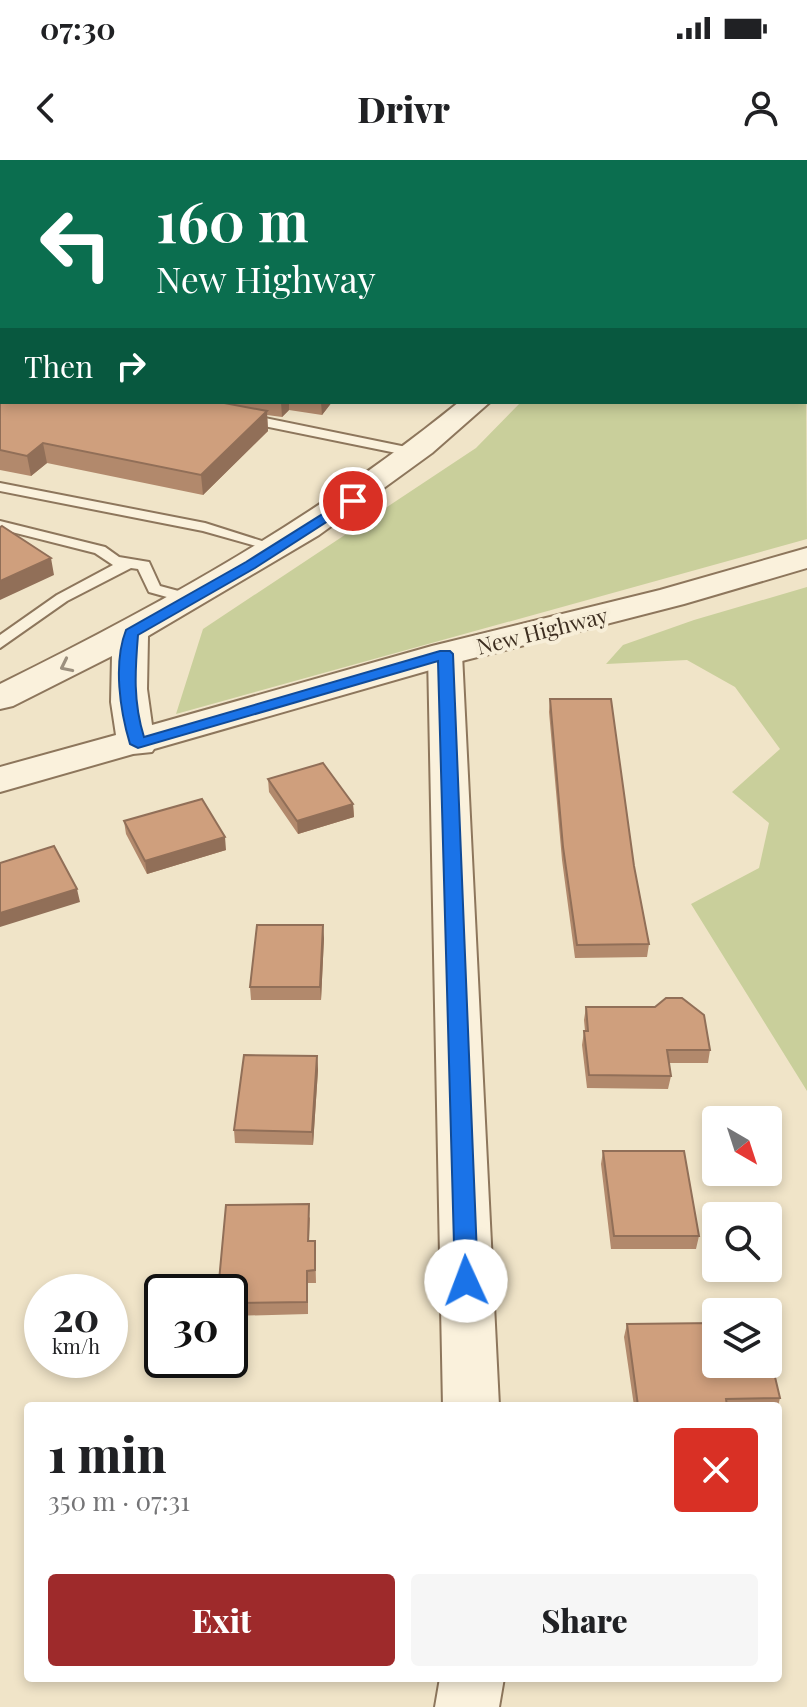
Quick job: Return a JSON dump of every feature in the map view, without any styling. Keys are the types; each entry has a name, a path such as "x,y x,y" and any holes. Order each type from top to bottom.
{"street":[{"path":"0,698 192,599 353,501 474,404"},
{"name":"New Highway","path":"0,780 138,744 445,654 672,597 793,562"},
{"path":"131,633 126,687 138,744"},
{"path":"445,654 471,1402"},
{"path":"467,1707 471,1682"}],"lane":[{"path":"219,413 416,453"},
{"path":"0,487 205,527 277,548"},
{"path":"0,525 100,550 115,561 144,565 154,589 192,599"},
{"path":"0,643 62,598 129,563"}],"green space":[{"path":"519,404 806,404 807,539 176,714 203,629 476,448"},
{"path":"807,587 807,1091 691,904 759,868 769,823 732,792 780,749 735,687 687,660 606,664 623,645 694,620"}],"building":[{"path":"0,404 230,404 267,411 201,475 43,443 27,456 0,450"},
{"path":"2,526 51,558 0,581"},
{"path":"550,699 611,699 634,866 649,944 577,945 563,847"},
{"path":"323,763 353,804 297,821 268,779"},
{"path":"202,799 225,837 145,861 124,821"},
{"path":"54,846 77,889 0,913 0,863"},
{"path":"257,925 323,925 320,987 250,987"},
{"path":"666,998 682,998 704,1015 710,1050 667,1050 671,1076 589,1075 584,1031 588,1031 586,1007 655,1007"},
{"path":"244,1055 317,1056 312,1132 234,1130"},
{"path":"603,1151 684,1151 699,1236 614,1236"},
{"path":"309,1204 308,1241 315,1241 315,1270 307,1271 307,1302 248,1303 248,1274 220,1274 226,1205"},
{"path":"702,1323 702,1378 775,1378 780,1398 726,1399 726,1402 637,1402 627,1324"}],"route":[{"path":"353,501 251,565 131,633 126,687 130,717 138,744 445,654 466,1281"}]}
